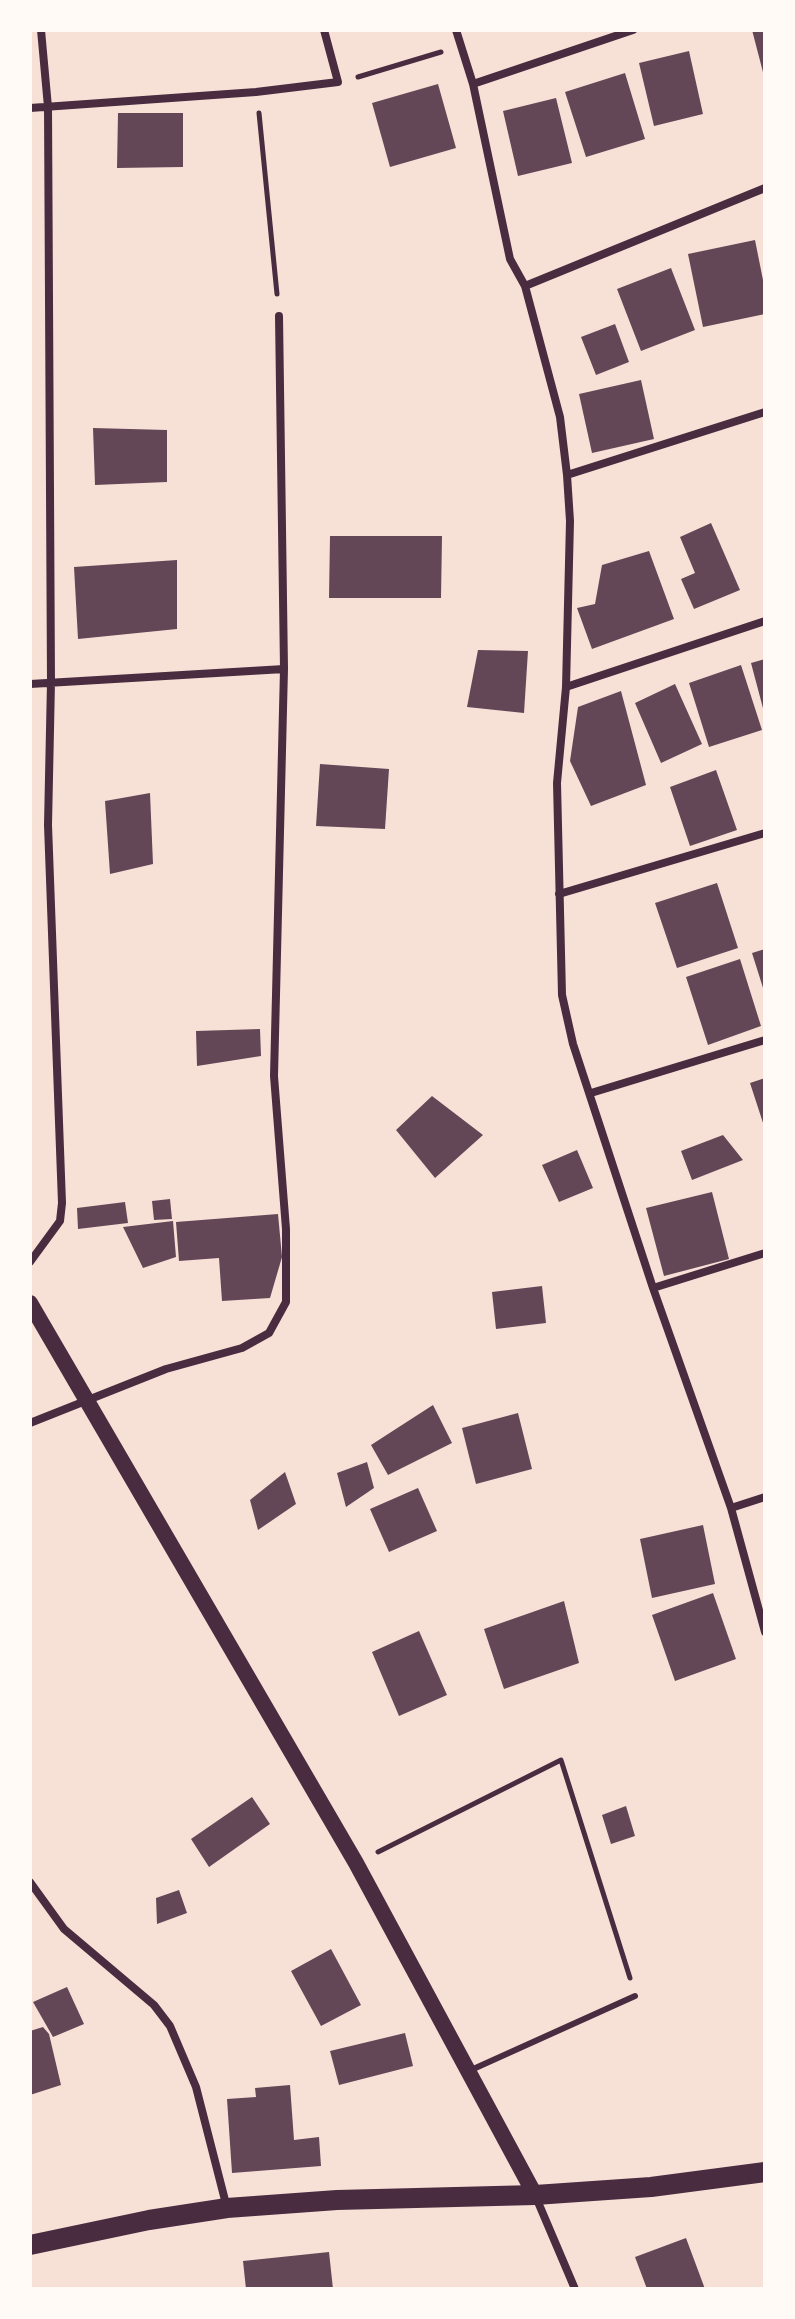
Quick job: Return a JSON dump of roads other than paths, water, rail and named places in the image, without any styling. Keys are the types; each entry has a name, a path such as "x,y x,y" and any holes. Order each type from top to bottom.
{"main road":[{"path":"30,1303 356,1863 535,2195"},
{"path":"30,2245 135,2222 227,2208 337,2200 535,2195 651,2187 765,2172"}],"street":[{"path":"30,1262 60,1221 62,1203 48,825 51,682 48,107 41,30"},
{"path":"30,108 256,92 338,82 324,30"},
{"path":"456,30 473,84 510,259 525,286 560,417 567,475 570,521 566,687 557,783 562,995 653,1288 731,1508 765,1632"},
{"path":"473,84 633,30"},
{"path":"525,286 765,188"},
{"path":"30,1423 166,1369 256,1341 280,1319 286,1302 286,1229 274,1076 284,669 279,316"},
{"path":"567,475 765,412"},
{"path":"566,687 765,621"},
{"path":"30,684 284,669"},
{"path":"559,894 765,833"},
{"path":"591,1093 765,1040"},
{"path":"653,1288 765,1253"},
{"path":"731,1508 765,1497"},
{"path":"30,1882 64,1929 154,2005 170,2026 196,2087 227,2208"},
{"path":"535,2195 575,2289"}],"lane":[{"path":"468,2071 635,1996"}]}
